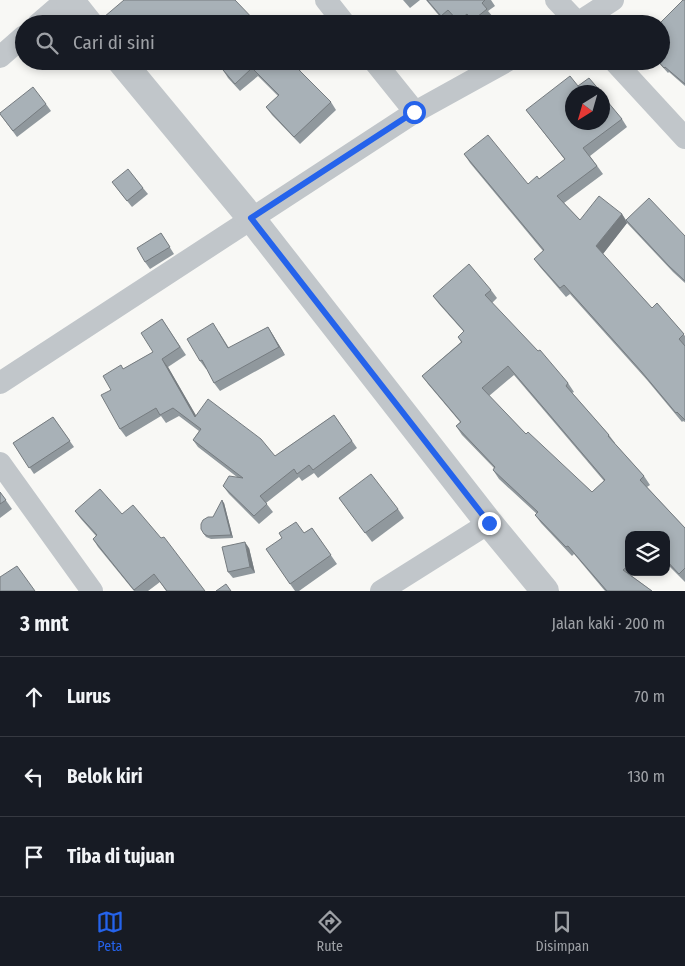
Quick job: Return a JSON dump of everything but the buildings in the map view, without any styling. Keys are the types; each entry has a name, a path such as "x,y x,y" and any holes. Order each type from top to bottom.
{"street":[{"path":"48,15 66,0"},
{"path":"70,0 82,15"},
{"path":"326,0 338,15"},
{"path":"556,0 570,15"},
{"path":"590,15 613,0"},
{"path":"0,57 15,44"},
{"path":"128,70 251,218 489,523 545,591"},
{"path":"381,70 414,112"},
{"path":"0,383 414,112 491,70"},
{"path":"622,70 685,138"},
{"path":"0,463 92,591"},
{"path":"381,591 489,523"}],"route":[{"path":"414,112 251,218 489,523"}]}
